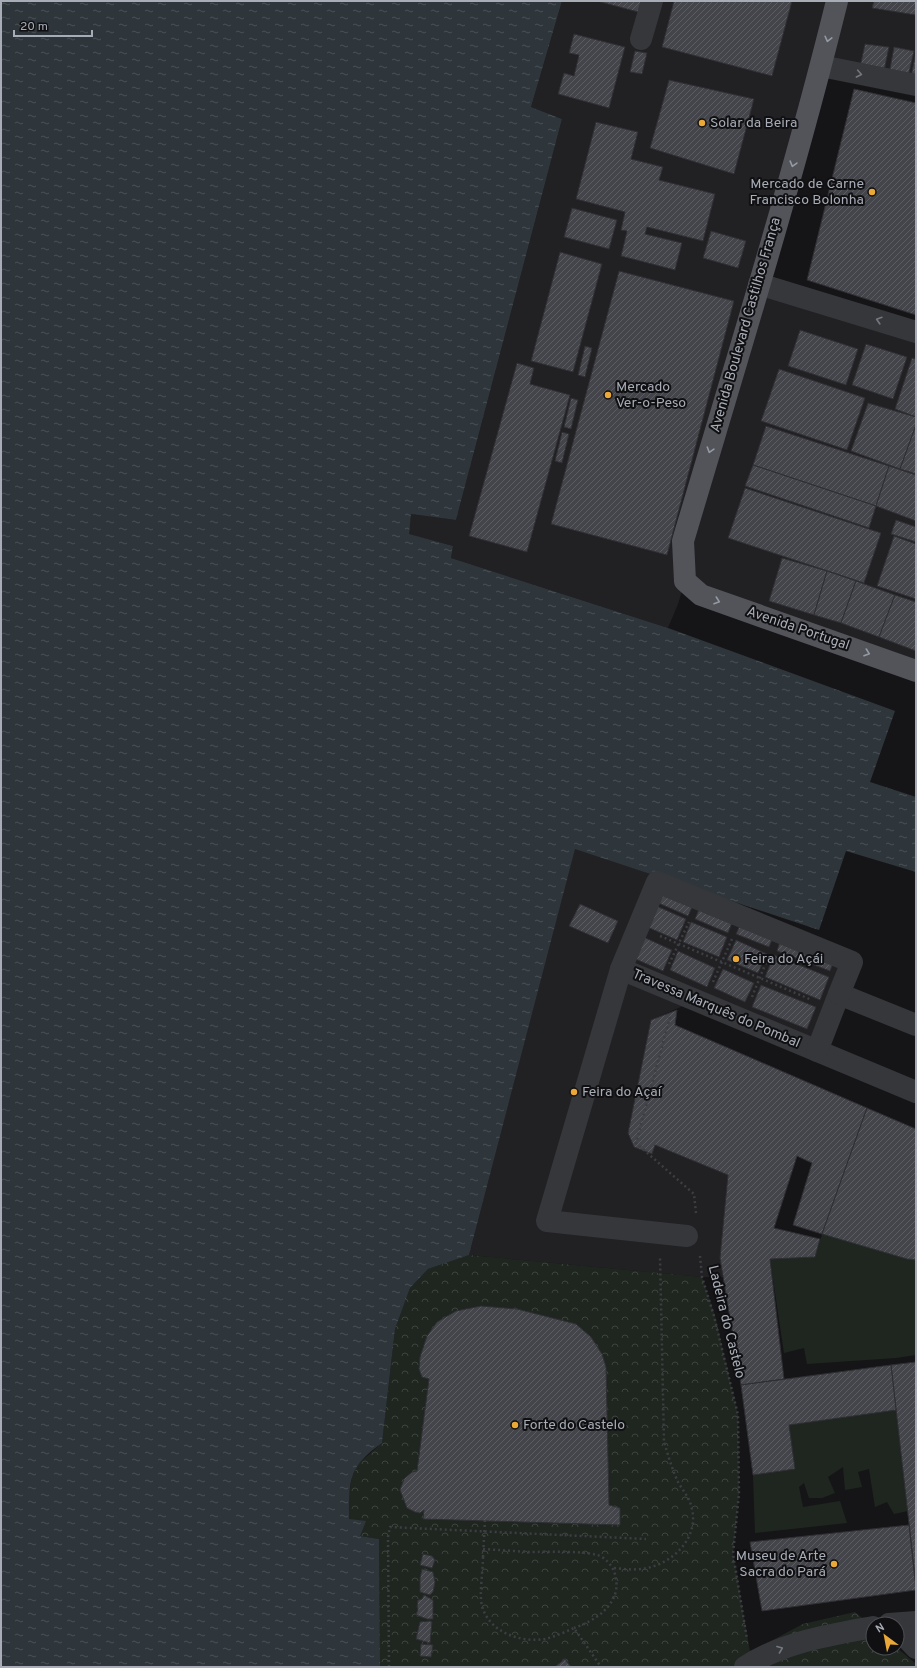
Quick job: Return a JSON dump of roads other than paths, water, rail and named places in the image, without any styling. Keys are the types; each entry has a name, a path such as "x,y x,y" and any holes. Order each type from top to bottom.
{"main road":[{"name":"Avenida Boulevard Castilhos França","path":"685,581 683,541 759,284 821,66 837,1"},
{"name":"Avenida Portugal","path":"685,581 701,596 916,671"}],"street":[{"path":"641,39 652,1"},
{"path":"821,66 916,85"},
{"path":"759,284 916,332"},
{"path":"621,969 658,882 852,962 817,1051"},
{"name":"Travessa Marquês do Pombal","path":"691,1226 547,1221 621,969 916,1092"},
{"path":"836,1002 916,1025"},
{"path":"905,1623 916,1622"},
{"path":"748,1665 768,1654 791,1645 822,1636 865,1628"},
{"path":"905,1636 916,1648"}],"water":[{"path":"1,1 562,1 531,107 562,119 456,520 411,514 409,534 453,546 451,558 668,628 895,711 870,782 916,797 916,872 846,851 819,930 575,849 469,1255 428,1269 410,1288 395,1329 382,1443 362,1460 353,1475 350,1484 349,1519 366,1521 360,1536 379,1539 380,1667 1,1667"}],"place":[{"name":"Solar da Beira","path":"702,123"},
{"name":"Mercado de Carne Francisco Bolonha","path":"872,192"},
{"name":"Mercado Ver-o-Peso","path":"608,395"},
{"name":"Feira do Açái","path":"736,959"},
{"name":"Feira do Açaí","path":"574,1092"},
{"name":"Forte do Castelo","path":"515,1425"},
{"name":"Museu de Arte Sacra do Pará","path":"834,1564"}]}
